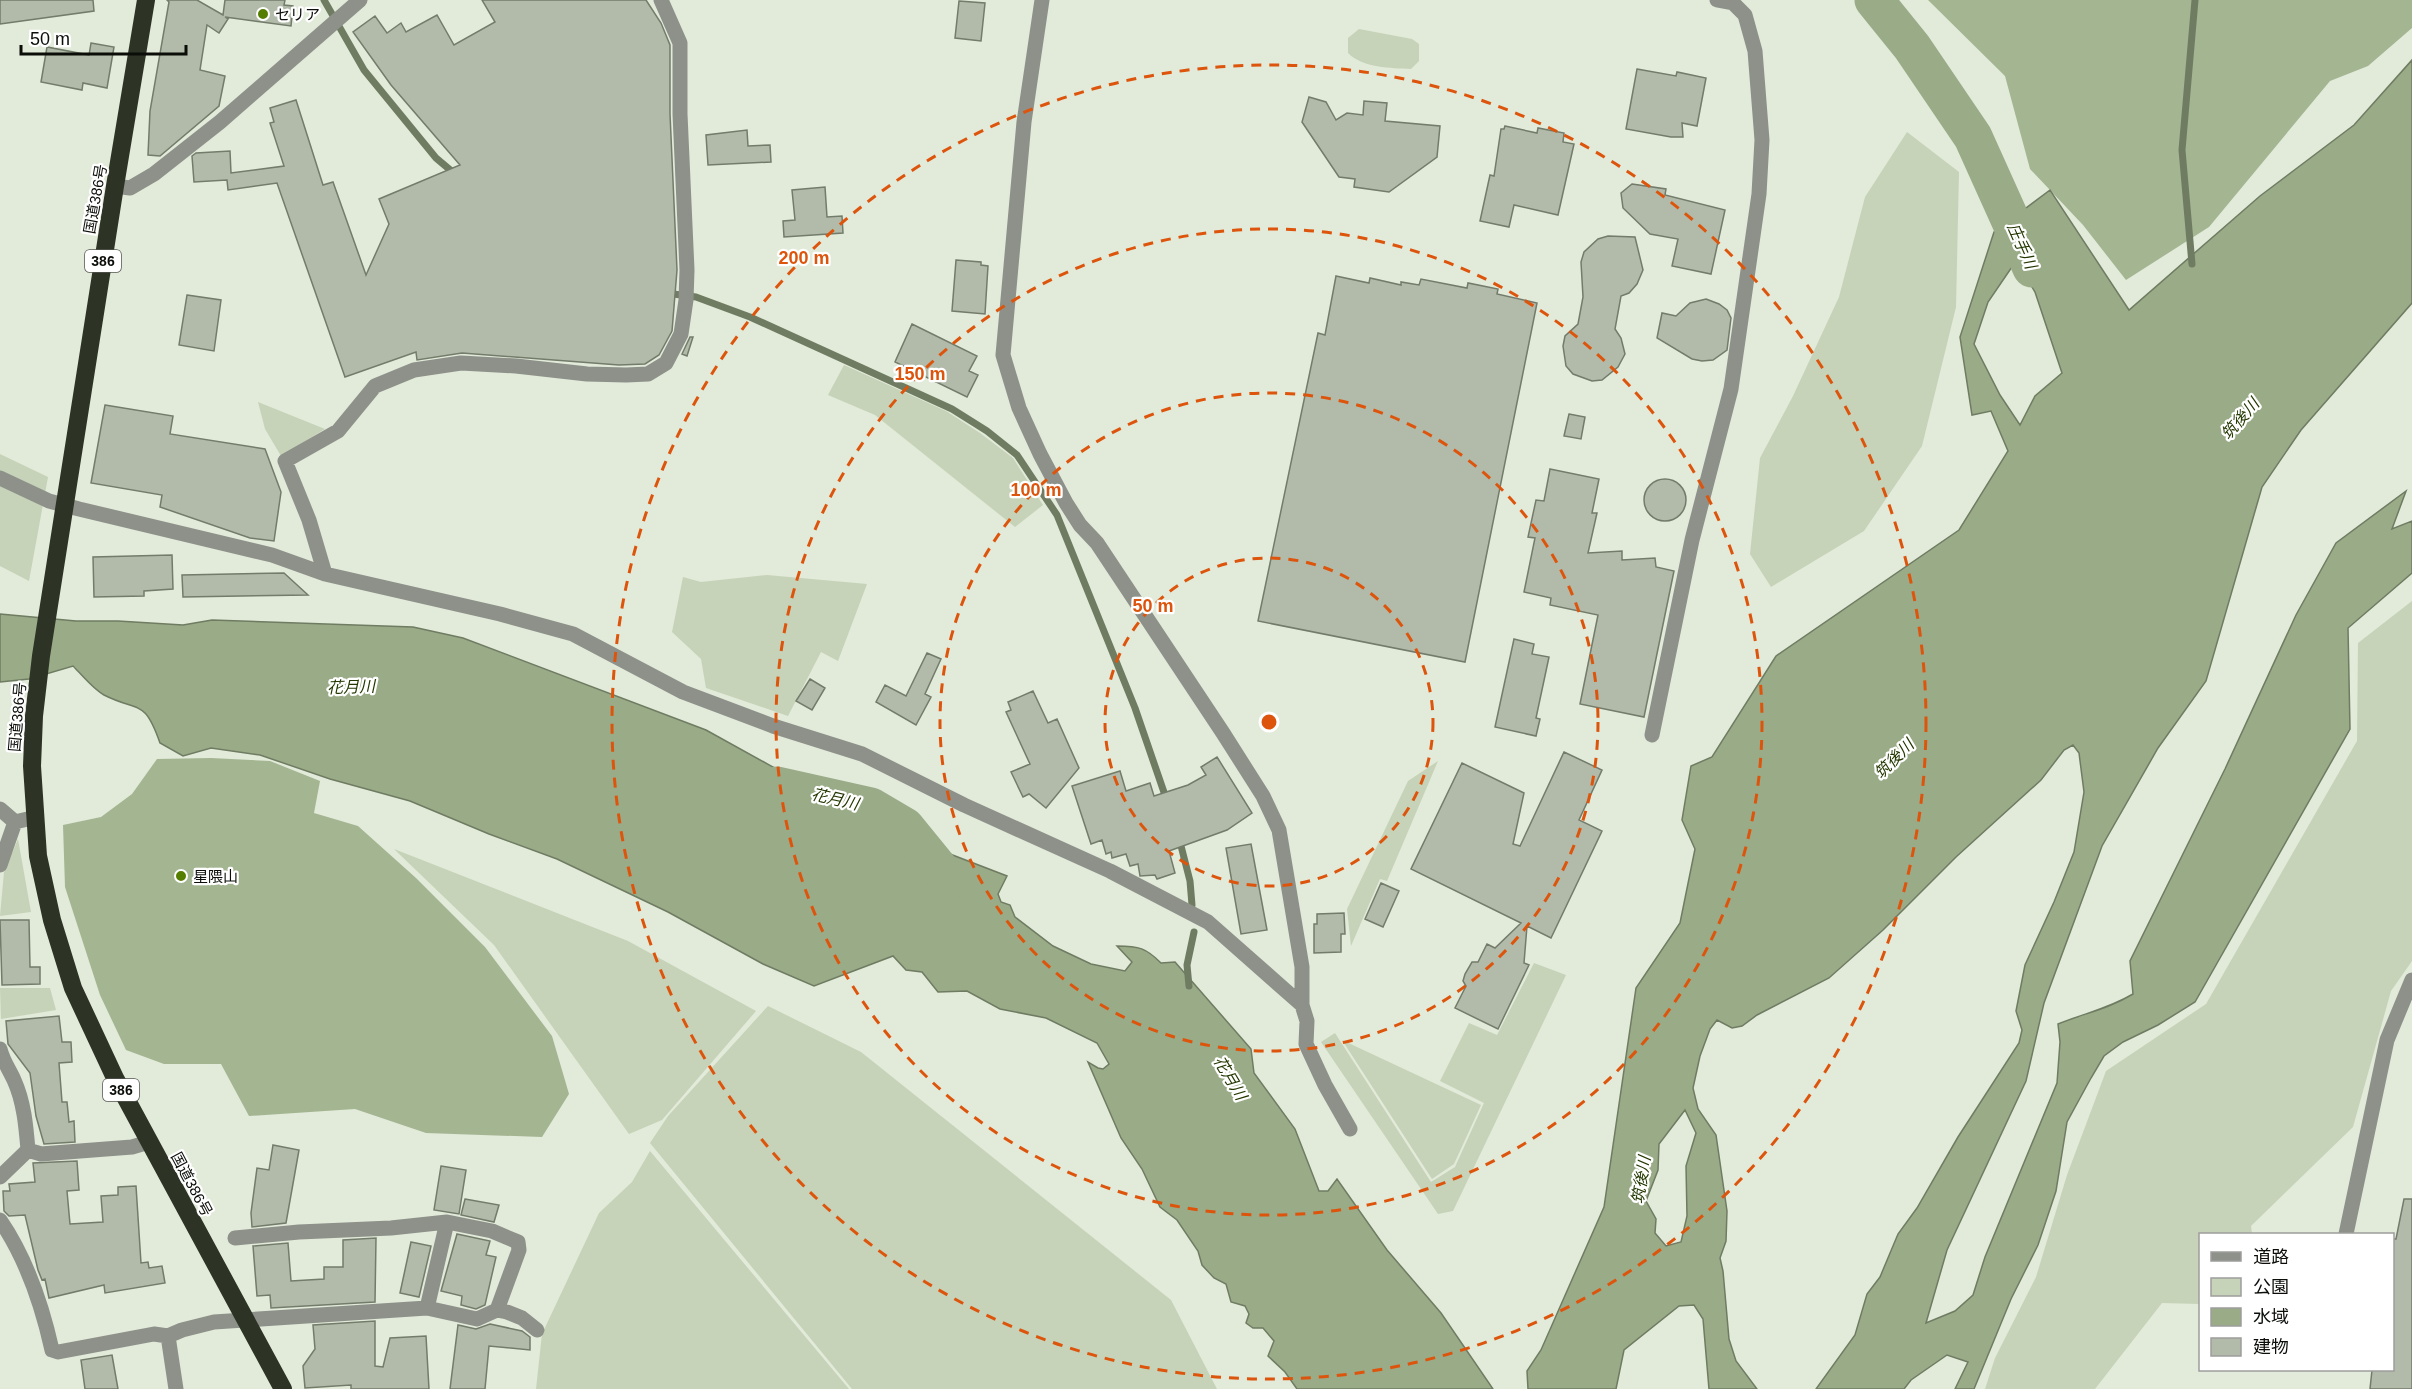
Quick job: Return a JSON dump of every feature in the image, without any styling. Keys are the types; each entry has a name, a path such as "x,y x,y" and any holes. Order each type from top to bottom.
{"highway":[{"name":"国道386号","path":"146,0 41,656 34,716 32,766 38,856 52,920 73,988 115,1078 283,1389"}],"street":[{"path":"115,186 130,188 154,174 220,122 360,0"},
{"path":"325,574 309,520 285,461 338,431 375,386 414,370 461,363 587,374 648,374 666,363 681,334 686,295 680,43 661,0"},
{"path":"1042,0 1024,122 1003,355 1019,408 1066,503 1192,683 1263,796 1281,842 1302,967 1302,1005 1307,1021 1306,1044 1325,1085 1350,1128"},
{"path":"1652,735 1692,540 1731,389 1759,194 1761,140 1755,51 1745,15 1732,3 1717,0"},
{"path":"0,478 49,501 272,555 325,574 500,614 573,634 683,692 773,726 862,754 964,805 1110,871 1208,922 1302,1005"},
{"path":"0,809 15,822"},
{"path":"15,822 36,817"},
{"path":"0,865 15,822"},
{"path":"2346,1233 2387,1040 2410,992"},
{"path":"0,1049 21,1099 28,1150"},
{"path":"28,1150 41,1154 132,1147 149,1142"},
{"path":"0,1177 28,1150"},
{"path":"0,1220 22,1259 44,1313 52,1350 58,1352 154,1334 168,1336 214,1322 427,1308 477,1319 496,1310 522,1318 537,1330"},
{"path":"427,1308 447,1222"},
{"path":"235,1238 447,1222 492,1231 518,1242 519,1250 496,1310"},
{"path":"168,1336 176,1389"}],"green space":[{"path":"1359,29 1412,39 1419,44 1419,61 1411,69 1361,62 1348,53 1348,38"},
{"path":"1907,132 1959,172 1956,307 1922,446 1864,531 1771,587 1750,554 1760,458 1793,396 1839,297 1865,197"},
{"path":"844,365 946,411 980,433 1013,458 1043,505 1015,527 875,415 828,395"},
{"path":"258,402 325,429 281,456 265,429"},
{"path":"0,454 48,477 29,581 0,566"},
{"path":"767,575 867,584 838,661 821,652 788,716 706,688 701,659 672,632 683,577 701,582"},
{"path":"2412,601 2412,961 2391,991 2353,1127 2251,1226 2252,1233 2199,1233 2199,1304 2162,1303 2095,1389 1985,1389 1995,1358 2036,1277 2067,1175 2106,1071 2206,1004 2357,741 2358,643"},
{"path":"1438,761 1387,881 1380,879 1351,946 1347,909 1408,781"},
{"path":"18,839 31,912 0,916 4,872"},
{"path":"394,849 628,941 756,1011 662,1120 629,1134 494,945"},
{"path":"1534,963 1566,975 1453,1211 1438,1214 1321,1042 1335,1033 1431,1182 1455,1167 1484,1103 1440,1081 1469,1023 1497,1035"},
{"path":"0,988 50,988 56,1010 1,1019"},
{"path":"768,1006 861,1052 1171,1300 1217,1389 852,1389 650,1143 668,1116"},
{"path":"1342,1040 1481,1105 1454,1164 1432,1179"},
{"path":"650,1151 849,1389 536,1389 542,1334 599,1213 632,1182"}],"shaded area":[{"path":"1928,0 2412,0 2412,28 2368,66 2330,81 2209,227 2126,280 2083,225 2030,169 2005,76"},
{"path":"211,758 270,761 320,781 314,813 358,826 416,878 485,947 552,1036 569,1094 542,1137 426,1133 355,1109 249,1116 221,1064 164,1064 126,1050 100,995 65,887 63,825 101,817 132,794 157,759"}],"water":[{"name":"筑後川","path":"2412,60 2412,303 2301,430 2262,487 2206,681 2158,748 2102,846 2044,1003 2026,1081 1947,1250 1926,1323 1955,1311 1973,1295 1985,1257 2057,1083 2060,1042 2058,1024 2133,994 2130,961 2225,769 2296,615 2336,543 2406,491 2392,529 2412,521 2412,573 2348,628 2350,729 2195,1002 2158,1025 2123,1042 2104,1056 2067,1122 2056,1191 2038,1245 2011,1299 1974,1389 1955,1389 1968,1362 1947,1355 1911,1380 1904,1389 1816,1389 1855,1335 1867,1294 1880,1277 1898,1234 1917,1208 1958,1137 2019,1043 2022,1030 2016,1011 2025,965 2074,852 2084,792 2079,753 2073,745 2064,750 2041,780 1829,978 1757,1015 1742,1026 1732,1028 1717,1020 1710,1029 1700,1056 1693,1088 1698,1109 1716,1135 1727,1211 1726,1241 1720,1258 1729,1339 1736,1361 1757,1389 1709,1389 1703,1319 1694,1305 1679,1306 1624,1350 1616,1389 1528,1389 1527,1371 1541,1350 1604,1207 1636,988 1680,923 1695,849 1682,820 1691,766 1712,757 1776,656 1959,530 2008,451 1991,411 1972,415 1960,337 1994,232 2050,190 2129,310 2260,196 2354,125","holes":["2016,261 2035,292 2062,373 2035,396 2020,425 2000,395 1974,344 1988,302","1685,1110 1696,1133 1686,1166 1687,1216 1681,1242 1666,1246 1655,1233 1656,1219 1646,1201 1658,1170 1659,1144"]},
{"path":"0,614 76,621 183,625 212,620 413,627 463,638 706,730 885,829 1007,876 998,894 1001,902 1010,905 1015,917 1053,946 1091,964 1125,971 1132,962 1117,946 1142,949 1161,963 1175,962 1251,1049 1254,1073 1295,1129 1319,1191 1328,1191 1337,1179 1387,1250 1441,1313 1493,1389 1297,1389 1285,1372 1268,1356 1274,1341 1263,1328 1253,1328 1246,1323 1249,1314 1245,1306 1231,1302 1226,1284 1214,1278 1202,1265 1198,1251 1177,1220 1160,1207 1142,1169 1121,1138 1088,1062 1103,1069 1109,1064 1097,1043 1046,1018 1000,1009 967,991 938,992 922,972 906,970 893,956 814,986 763,964 668,912 557,859 410,801 330,779 260,755 211,748 183,756 160,743 145,713 104,695 73,666 29,679 0,682"}],"building":[{"path":"0,0 93,0 94,11 0,24"},
{"path":"167,0 197,0 223,15 225,0 285,0 284,5 293,6 291,26 225,17 228,19 219,33 207,25 200,70 225,76 219,106 160,156 148,155 150,111 169,2"},
{"path":"482,0 646,0 661,23 670,45 670,114 677,270 672,331 659,355 645,364 619,365 462,353 417,360 416,352 345,377 277,183 228,190 227,180 194,182 192,156 196,153 230,151 231,173 284,166 270,123 274,122 270,108 296,100 323,185 333,182 366,275 389,224 379,199 460,165 391,85 353,32 375,16 387,33 401,23 406,32 437,15 454,45 495,22"},
{"path":"959,1 985,3 981,41 955,38"},
{"path":"91,43 114,47 107,88 83,83 82,90 41,82 47,47 89,55"},
{"path":"1637,69 1676,76 1677,72 1706,78 1697,126 1682,123 1683,137 1626,129"},
{"path":"1309,97 1326,102 1336,120 1347,113 1363,115 1364,101 1387,103 1385,121 1440,126 1437,157 1389,192 1354,187 1355,179 1339,177 1302,122"},
{"path":"1505,126 1537,133 1538,128 1564,133 1563,142 1574,144 1558,215 1514,205 1509,227 1480,221 1490,175 1494,176 1501,129"},
{"path":"747,130 748,146 770,145 771,162 708,165 706,135"},
{"path":"1632,184 1666,189 1665,195 1725,210 1711,274 1672,266 1678,239 1650,234 1623,208 1621,193"},
{"path":"825,187 827,217 842,216 843,233 784,237 783,221 795,220 792,190"},
{"path":"1608,236 1635,237 1643,270 1637,284 1629,293 1621,296 1615,329 1621,338 1625,354 1618,367 1602,380 1592,381 1573,374 1566,366 1563,346 1565,336 1578,324 1583,297 1581,262 1584,252 1598,239"},
{"path":"956,260 981,262 981,265 988,266 985,314 952,311"},
{"path":"1336,276 1369,283 1370,278 1401,285 1401,282 1419,285 1421,279 1467,288 1468,283 1498,289 1497,294 1537,303 1465,662 1258,621 1318,333 1325,335"},
{"path":"187,295 221,300 214,351 179,345"},
{"path":"1706,299 1727,310 1731,318 1727,350 1713,360 1702,361 1692,359 1657,338 1662,313 1676,316 1690,303"},
{"path":"912,324 977,356 969,371 978,375 967,397 895,362"},
{"path":"690,337 693,337 687,356 682,354"},
{"path":"105,405 173,416 170,434 265,449 281,492 274,541 250,538 160,507 162,495 91,483"},
{"path":"1569,414 1585,417 1581,439 1564,436"},
{"path":"1550,469 1599,479 1592,513 1597,513 1588,553 1622,551 1622,560 1655,558 1656,567 1674,571 1644,717 1580,704 1598,615 1550,605 1551,598 1524,592 1535,538 1528,537 1536,500 1544,501"},
{"path":"1665,479 1673,480 1680,485 1685,492 1685,508 1680,515 1673,520 1665,521 1657,520 1650,515 1645,508 1644,500 1645,492 1650,485 1657,480"},
{"path":"172,555 173,589 144,591 144,596 94,597 93,557"},
{"path":"284,573 308,595 183,597 182,575"},
{"path":"1514,639 1534,644 1532,654 1549,657 1536,718 1540,719 1536,736 1495,727"},
{"path":"927,653 941,659 925,694 931,697 916,725 876,702 885,685 906,696"},
{"path":"810,679 825,688 812,710 796,701"},
{"path":"1033,691 1048,723 1057,719 1079,768 1046,808 1029,794 1023,797 1011,772 1030,764 1006,712 1011,710 1008,702"},
{"path":"1564,752 1602,770 1579,820 1602,831 1551,938 1527,926 1524,963 1529,965 1498,1029 1455,1008 1466,986 1463,981 1472,962 1478,962 1487,944 1495,948 1521,923 1411,869 1462,763 1524,793 1513,844 1520,846"},
{"path":"1217,757 1252,813 1227,830 1169,851 1175,873 1157,879 1155,875 1140,876 1138,864 1130,866 1126,854 1112,858 1111,852 1106,854 1102,840 1091,844 1072,786 1120,771 1126,791 1150,783 1154,796 1188,785 1206,775 1201,767"},
{"path":"1251,844 1267,930 1241,934 1226,848"},
{"path":"1381,883 1399,891 1383,927 1365,919"},
{"path":"1344,913 1345,934 1341,934 1341,952 1314,953 1314,924 1317,924 1317,914"},
{"path":"0,920 29,920 30,967 40,967 40,984 2,985"},
{"path":"59,1016 62,1042 71,1042 72,1062 59,1063 62,1102 67,1102 69,1122 74,1121 75,1142 44,1144 36,1116 30,1073 8,1044 6,1021"},
{"path":"273,1145 299,1150 286,1223 252,1227 251,1213 257,1168 269,1170"},
{"path":"77,1161 79,1190 67,1191 70,1224 103,1222 101,1196 118,1195 118,1187 136,1186 141,1263 148,1262 149,1268 162,1266 165,1283 105,1293 104,1285 49,1298 45,1279 42,1280 38,1270 25,1215 9,1216 4,1211 3,1191 10,1191 9,1184 35,1182 33,1163"},
{"path":"441,1166 466,1170 459,1214 434,1210"},
{"path":"465,1199 499,1205 494,1222 461,1215"},
{"path":"2404,1199 2412,1199 2412,1389 2370,1389 2372,1371 2394,1371 2394,1239 2396,1239"},
{"path":"457,1234 490,1241 486,1255 496,1257 485,1305 476,1309 461,1305 462,1296 441,1291"},
{"path":"376,1238 375,1302 271,1308 270,1295 257,1296 253,1246 288,1243 291,1281 324,1279 324,1267 343,1267 343,1240"},
{"path":"411,1242 431,1246 419,1297 400,1293"},
{"path":"375,1321 375,1366 383,1367 390,1338 426,1336 429,1389 351,1389 351,1385 305,1388 303,1366 315,1349 313,1325"},
{"path":"490,1324 522,1331 530,1337 530,1350 489,1346 485,1389 450,1389 458,1325 476,1329"},
{"path":"112,1355 118,1389 85,1389 81,1360"}],"waterway":[{"path":"324,0 364,70 436,158 455,174"},
{"name":"庄手川","path":"1874,0 1912,47 1973,137 2032,268"},
{"path":"2192,264 2182,150 2195,0"},
{"path":"666,293 696,297 750,317 952,409 987,431 1017,455 1057,515 1135,708 1167,801"},
{"name":"花月川","path":"777,786 871,807 905,827 949,881"},
{"path":"1179,838 1190,881 1192,905"},
{"path":"1189,986 1187,965 1194,932"}],"place":[{"name":"セリア","path":"263,14"},
{"name":"星隈山","path":"181,876"}]}
